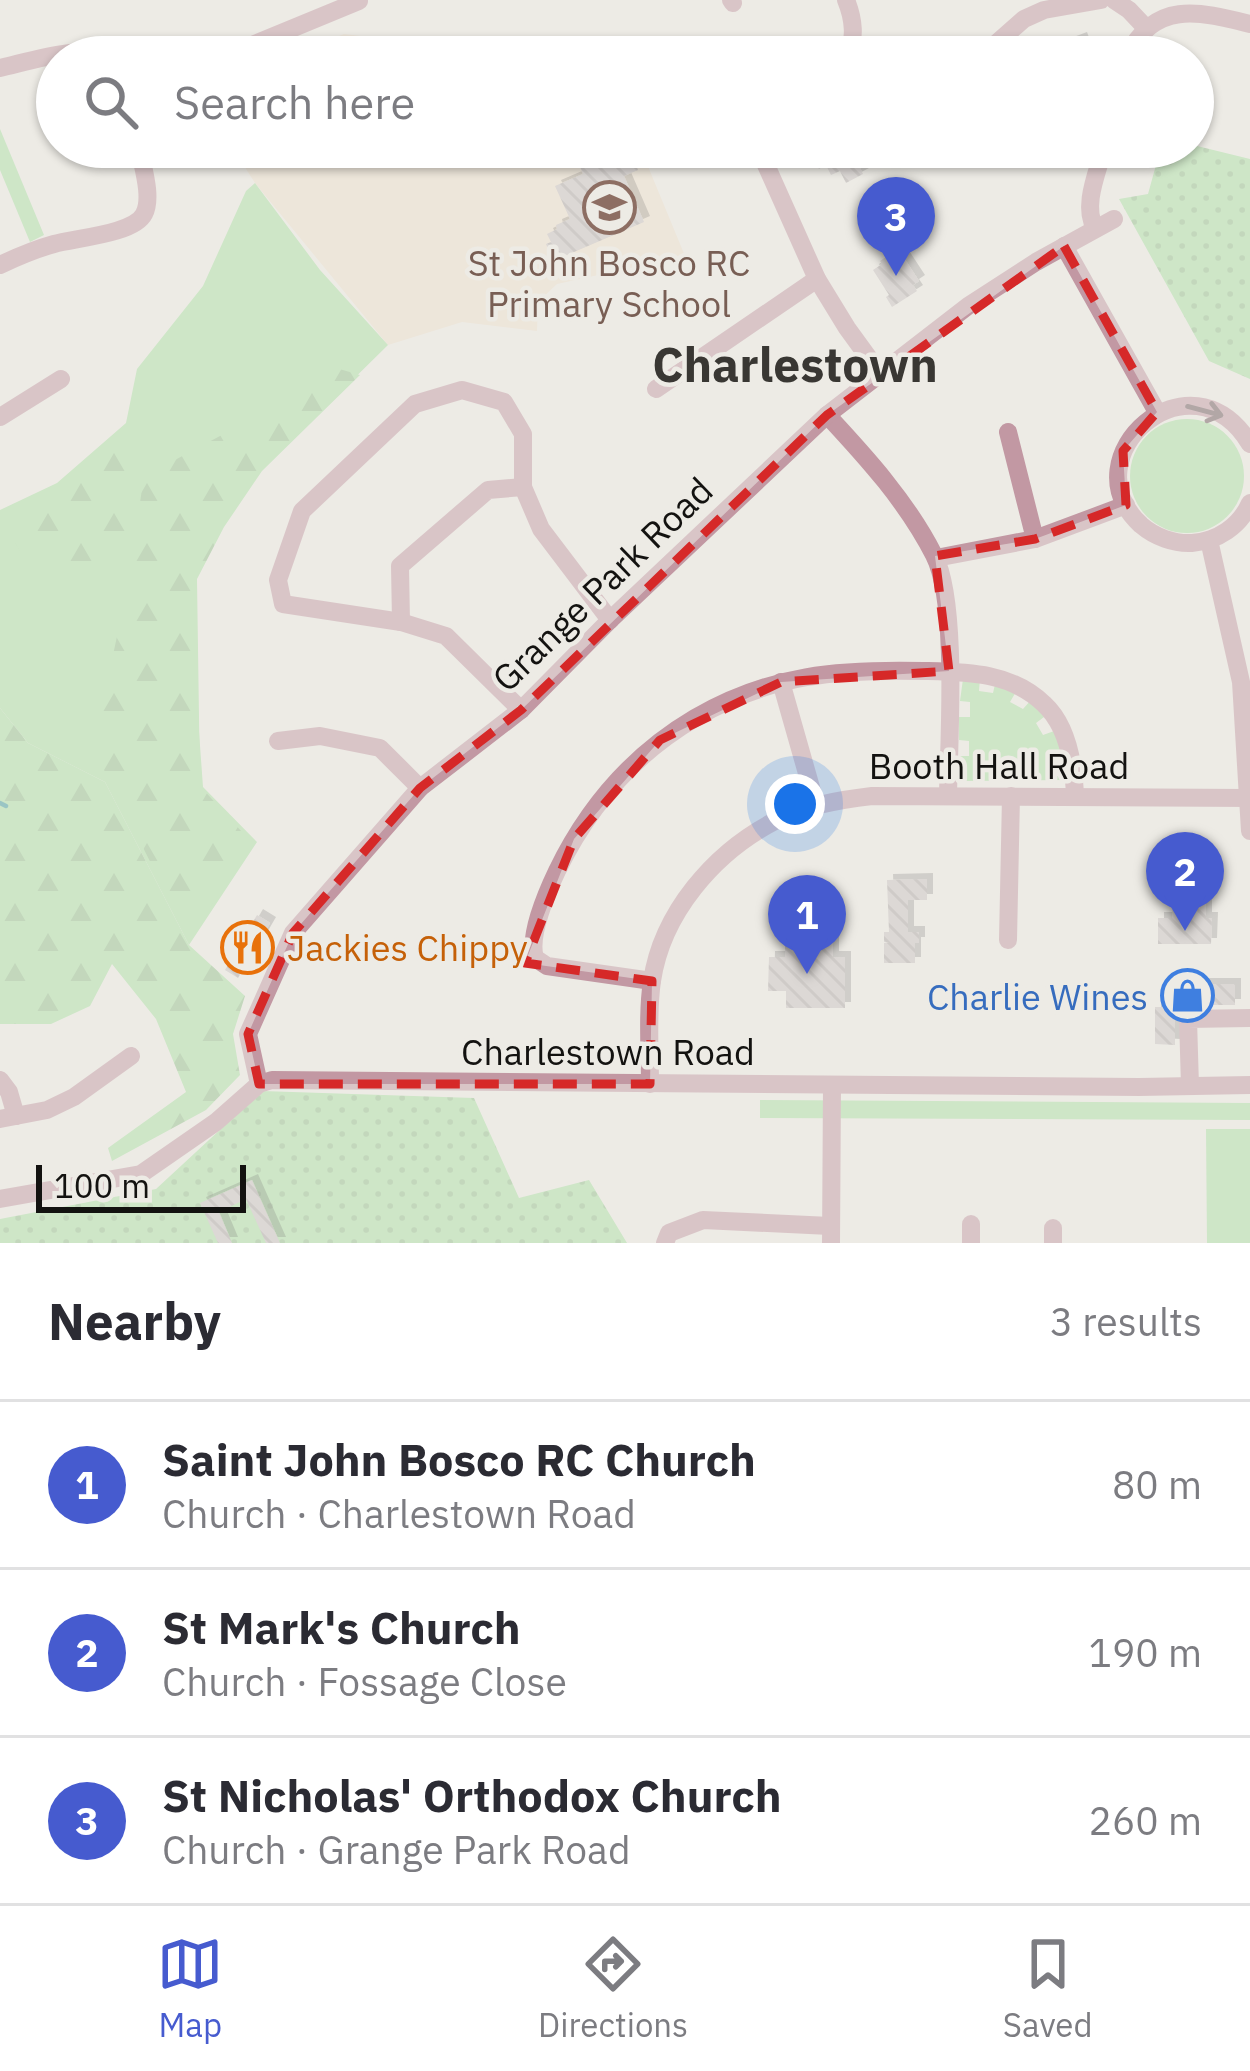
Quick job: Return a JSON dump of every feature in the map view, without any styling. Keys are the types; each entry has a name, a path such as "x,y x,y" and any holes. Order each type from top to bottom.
{"street":[{"path":"846,0 853,17 852,36"},
{"path":"1005,36 1044,10 1101,0"},
{"path":"1114,0 1146,28"},
{"path":"274,36 359,1"},
{"path":"1139,36 1173,13 1250,24"},
{"path":"0,68 36,61"},
{"path":"0,265 50,245 137,222 147,204 143,168"},
{"path":"768,168 818,279 879,372"},
{"path":"1095,229 1089,216 1099,168"},
{"name":"Grange Park Road","path":"259,1084 248,1034 293,933 420,788 521,710 827,415 879,372 968,306 1114,219"},
{"path":"1064,246 1157,412"},
{"path":"656,389 818,279"},
{"path":"0,417 61,379"},
{"path":"521,710 446,636 401,622 283,604 278,580 302,511 416,404 462,390 504,402 523,434 524,487 541,529 610,620"},
{"path":"1250,444 1230,419 1208,408 1182,406 1157,412 1135,430 1123,451 1120,482 1126,505 1144,527 1184,543 1209,540 1236,524 1250,503"},
{"path":"827,415 886,479 936,558 947,615 948,795"},
{"path":"1008,432 1035,538"},
{"path":"401,622 400,566 488,490 524,487"},
{"path":"936,558 1035,538 1126,505"},
{"path":"1209,540 1241,682 1250,831"},
{"path":"652,981 547,966 535,958 533,939 552,881 583,826 632,763 698,716 738,697 781,682 863,669 949,671 1009,680 1042,701 1059,723 1075,797"},
{"path":"781,682 816,805"},
{"path":"278,741 320,736 380,748 420,788"},
{"name":"Booth Hall Road","path":"650,1084 652,981 672,922 706,874 773,822 816,805 872,796 1249,798"},
{"path":"1008,940 1011,796"},
{"path":"1190,1086 1188,1018 1250,1018"},
{"path":"0,1080 9,1092 8,1118 47,1110 74,1097 100,1068 131,1056"},
{"path":"0,1199 140,1174 216,1122 259,1084"},
{"name":"Charlestown Road","path":"259,1084 1250,1085"},
{"path":"665,1243 669,1233 703,1220 830,1235 832,1086"}],"highlighted area":[{"path":"1064,246 1157,412 1123,451 1126,505 1035,539 935,556 949,671 781,682 660,740 574,839 525,963 652,981 650,1084 259,1084 248,1034 293,933 420,788 521,710 827,415"}],"shaded area":[{"path":"245,168 649,168 685,256 557,284 538,302 537,331 462,322 388,345"}],"green space":[{"path":"0,129 44,235 30,242 0,170"},
{"path":"1214,150 1250,159 1250,379 1209,361 1119,199 1148,194 1155,168 1214,168"},
{"path":"255,183 320,270 388,345 260,471 204,554 189,593 203,787 257,842 189,945 105,782 28,743 0,708 0,510 57,483 126,423 137,369 203,286 246,191"},
{"path":"304,363 360,375 262,471 224,527 197,579 200,786 252,843 189,939 93,748 130,576 147,452 153,443 163,458 173,461 252,419 278,402"},
{"path":"145,410 128,462 123,571 61,575 34,566 1,513 61,484"},
{"path":"1187,419 1209,423 1228,435 1240,454 1244,476 1240,498 1228,517 1209,529 1187,533 1165,529 1146,517 1134,498 1130,476 1134,454 1146,435 1165,423"},
{"path":"980,678 979,691 993,693 996,680 1017,690 1010,702 1023,709 1031,700 1048,714 1036,723 1043,735 1057,730 1063,751 1051,753 1054,766 1066,766 1064,780 965,781 959,774 960,756 969,756 969,741 959,740 959,717 970,717 970,702 960,701 963,679"},
{"path":"0,708 28,743 105,782 189,945 245,996 233,1034 240,1075 206,1110 112,1161 108,1148 186,1092 156,1019 112,964 90,1006 51,1024 0,1024"},
{"path":"262,1091 474,1098 519,1198 589,1180 627,1243 0,1243 0,1219 156,1189"},
{"path":"760,1100 1250,1103 1250,1120 760,1118"},
{"path":"1206,1129 1250,1129 1250,1243 1207,1243"}],"building":[{"name":"St John Bosco RC Primary School","path":"580,168 637,168 624,176 644,222 553,261 547,234 570,219 555,186 583,174"},
{"path":"828,168 860,168 863,174 846,183 840,171 831,175"},
{"path":"898,249 919,281 913,285 917,291 892,307 873,270"},
{"path":"927,879 927,900 908,900 908,932 919,932 915,963 884,963 884,943 889,943 884,942 884,932 889,932 887,880"},
{"path":"1173,901 1206,902 1206,918 1212,918 1211,944 1158,944 1158,918 1172,918"},
{"path":"257,915 270,923 238,978 225,970"},
{"path":"785,943 833,943 833,957 845,957 845,1008 786,1008 786,991 768,991 769,957 785,957"},
{"path":"1176,984 1235,984 1235,1005 1176,1005"},
{"path":"1155,1007 1175,1007 1175,1045 1155,1044"},
{"path":"252,1180 280,1243 266,1243 246,1199 219,1212 232,1243 218,1243 200,1203"}],"waterway":[{"path":"0,803 6,806"}],"place":[{"name":"St John Bosco RC Primary School","path":"609,207"},
{"name":"St Nicholas' Orthodox Church","path":"896,276"},
{"name":"St Mark's Church","path":"1185,931"},
{"name":"Jackies Chippy","path":"248,947"},
{"name":"Saint John Bosco RC Church","path":"807,974"},
{"name":"Charlie Wines","path":"1187,996"}],"district":[{"name":"Charlestown","path":"795,364"}]}
